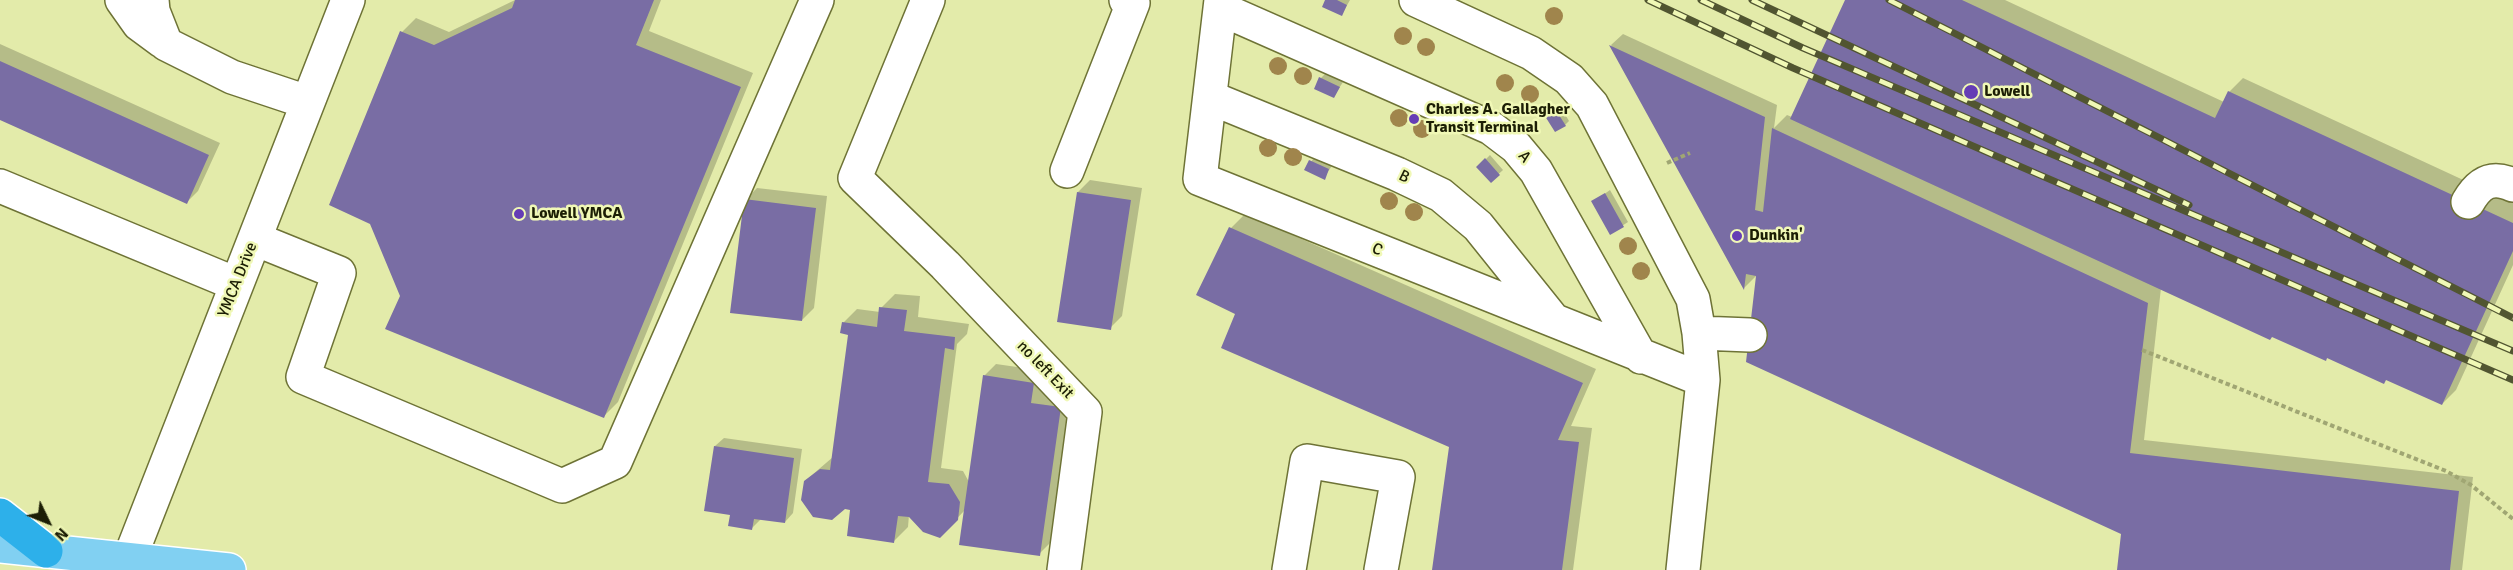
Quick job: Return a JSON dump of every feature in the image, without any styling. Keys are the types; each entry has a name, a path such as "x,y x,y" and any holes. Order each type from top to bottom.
{"highway":[{"path":"0,515 46,551"}],"main road":[{"path":"0,546 229,570"}],"street":[{"path":"122,0 139,24 166,44 232,77 307,102"},
{"path":"152,0 153,10 166,44"},
{"name":"YMCA Drive","path":"129,560 348,0"},
{"name":"no left Exit","path":"928,0 855,178 945,265 1085,412 1064,570"},
{"path":"1067,171 1133,3 1126,0"},
{"path":"1416,0 1531,53 1569,79 1592,105 1689,290 1693,299 1699,333 1703,380 1683,570"},
{"path":"255,239 339,273 303,377 562,486 615,462 815,4"},
{"path":"1211,98 1221,4"},
{"name":"A","path":"1221,4 1491,128 1516,147 1536,171 1641,357"},
{"name":"C","path":"1211,98 1200,179 1703,380"},
{"name":"B","path":"1211,98 1397,174 1441,195 1478,226 1553,320"},
{"path":"2468,202 2481,184 2495,179 2510,182"},
{"path":"0,186 236,284"},
{"path":"1699,333 1750,335"},
{"path":"1289,570 1307,461 1398,477 1381,570"}],"path":[{"path":"1667,163 1690,153"},
{"path":"2142,350 2446,471 2470,485 2513,519"}],"building":[{"name":"Lowell YMCA","path":"515,0 654,0 636,45 741,87 604,418 385,329 400,296 370,224 329,205 400,31 434,45 512,8"},
{"path":"1325,0 1337,0 1347,5 1342,16 1322,7"},
{"path":"1845,0 1962,0 2215,118 2228,91 2513,223 2513,251 2442,405 2386,380 2384,384 2327,358 2326,361 2272,337 2270,340 1790,119"},
{"path":"1609,45 1765,117 1755,210 1763,212 1772,128 2148,303 2130,453 2459,491 2450,570 2117,570 2121,534 1746,362 1756,276 1746,274 1744,290"},
{"path":"0,61 209,155 187,204 0,120"},
{"path":"1319,77 1340,87 1334,98 1314,89"},
{"path":"1554,107 1566,126 1555,132 1543,113"},
{"path":"1485,158 1500,175 1491,183 1476,167"},
{"path":"1309,160 1329,169 1325,180 1304,170"},
{"path":"1077,192 1131,200 1111,330 1057,322"},
{"path":"1605,193 1624,227 1610,235 1591,201"},
{"path":"744,199 816,208 802,321 730,313"},
{"path":"1229,227 1583,383 1558,440 1579,442 1562,570 1432,570 1449,447 1221,348 1235,314 1196,295"},
{"path":"879,307 907,310 904,331 955,337 954,350 945,348 928,482 949,484 960,502 958,520 940,538 923,532 909,517 898,516 894,543 847,536 850,510 845,509 832,520 813,517 801,500 804,481 820,469 830,470 848,335 840,333 842,322 877,327"},
{"path":"983,375 1034,383 1031,403 1061,407 1040,556 959,545"},
{"path":"714,446 794,458 785,523 754,519 752,530 728,526 730,515 704,511"}],"railway":[{"path":"1648,0 1793,68 2513,380"},
{"path":"1701,0 1803,48 2513,351"},
{"path":"1752,0 2189,205"},
{"path":"1889,0 2513,318"}],"place":[{"name":"Lowell","path":"1971,92"},
{"name":"Charles A. Gallagher Transit Terminal","path":"1414,119"},
{"name":"Lowell YMCA","path":"519,214"},
{"name":"Dunkin'","path":"1737,236"}]}
